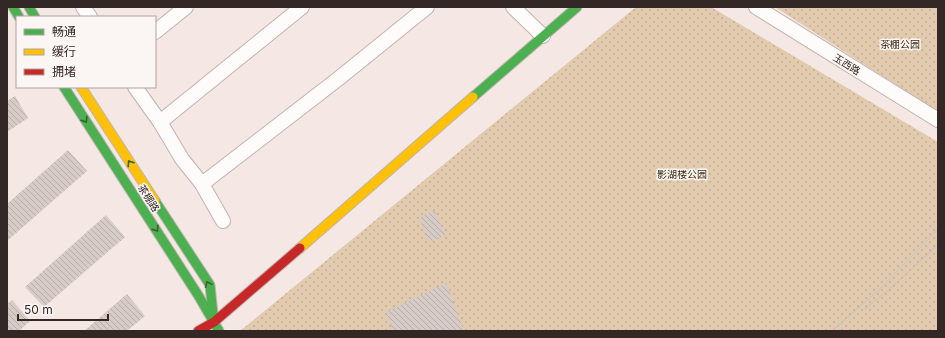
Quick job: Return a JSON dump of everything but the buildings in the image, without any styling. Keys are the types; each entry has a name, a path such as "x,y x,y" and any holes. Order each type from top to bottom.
{"street":[{"path":"12,7 18,16"},
{"path":"28,7 34,16"},
{"path":"83,7 89,16"},
{"path":"156,31 186,7"},
{"path":"160,122 302,7"},
{"path":"202,184 338,79 427,7"},
{"path":"513,7 543,36"},
{"path":"198,331 214,322 577,7"},
{"name":"玉西路","path":"756,7 938,120"},
{"name":"茶棚路","path":"65,88 198,294 219,331"},
{"name":"茶棚路","path":"82,88 210,284 214,322"},
{"path":"136,88 160,122 182,159 202,184 223,222"},
{"path":"208,331 214,322"}],"green space":[{"name":"影湖楼公园","path":"636,7 711,7 938,142 938,331 240,331"},
{"name":"茶棚公园","path":"775,7 938,7 938,112"}],"tram line":[{"path":"832,331 881,288 938,229"},
{"path":"865,309 938,245"}],"traffic: fast":[{"path":"13,7 18,16"},
{"path":"29,7 34,16"},
{"path":"473,97 577,7"},
{"path":"65,88 198,295 219,331"},
{"path":"155,201 210,285 213,314"}],"traffic: slow":[{"path":"82,88 155,201"},
{"path":"300,248 473,97"}],"traffic: jam":[{"path":"198,331 214,322 300,248"}]}
